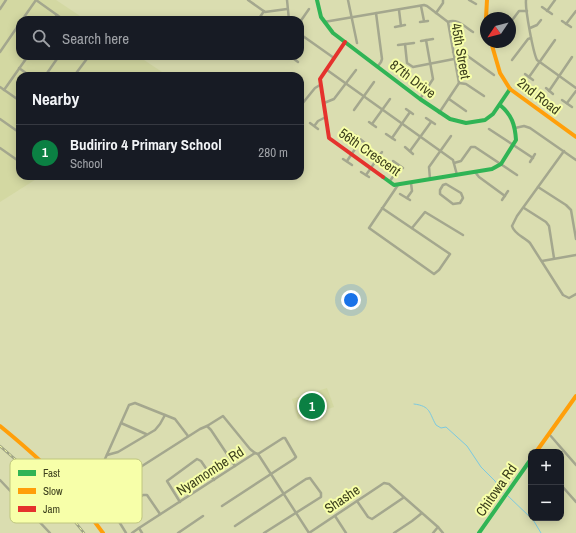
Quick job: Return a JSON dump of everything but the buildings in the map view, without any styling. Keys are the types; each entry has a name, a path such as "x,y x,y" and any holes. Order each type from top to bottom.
{"street":[{"path":"0,8 6,0"},
{"path":"25,16 36,0 57,15"},
{"path":"248,0 266,12 287,8"},
{"path":"287,0 288,16"},
{"name":"87th Drive","path":"317,0 319,12 324,22 333,33 439,113 455,121 475,122 490,117 510,90"},
{"path":"348,0 357,43"},
{"path":"436,13 443,3 443,0"},
{"path":"469,0 476,4"},
{"path":"486,12 487,0"},
{"path":"526,0 535,57 540,63 576,89 567,103"},
{"path":"547,11 555,0"},
{"path":"324,22 351,16 421,6 426,21 420,22"},
{"name":"45th Street","path":"421,6 427,6 448,22 459,84 439,113"},
{"path":"542,7 552,14"},
{"path":"304,16 309,9"},
{"path":"399,10 401,26"},
{"path":"516,15 520,10 527,11"},
{"path":"261,16 264,11"},
{"path":"566,24 576,11"},
{"path":"376,12 382,59 378,66"},
{"path":"448,22 453,20 457,21 473,32"},
{"path":"530,28 537,25 541,20"},
{"path":"562,21 570,27"},
{"path":"395,27 405,25"},
{"path":"0,52 16,29"},
{"path":"304,37 334,58"},
{"path":"512,60 528,40 532,38"},
{"path":"421,41 433,39"},
{"path":"420,99 432,81 433,76 426,40"},
{"path":"529,77 555,40"},
{"path":"304,102 315,88 320,85 320,78 345,42"},
{"path":"398,45 414,43"},
{"path":"405,44 408,63 413,67 454,59"},
{"name":"2nd Road","path":"492,48 500,73 510,90 576,137"},
{"path":"453,52 462,52 494,75"},
{"path":"549,91 572,57"},
{"path":"16,72 25,60"},
{"path":"48,72 56,60"},
{"path":"77,72 86,60"},
{"path":"19,68 24,72"},
{"path":"326,70 453,160 457,175"},
{"path":"323,103 333,101 356,70"},
{"path":"4,90 16,72"},
{"path":"525,74 533,80"},
{"path":"354,110 374,82"},
{"path":"459,84 466,84 484,96"},
{"name":"56th Crescent","path":"320,85 330,139 394,185 492,169 501,164"},
{"path":"0,87 16,98"},
{"path":"546,88 553,94"},
{"path":"372,124 390,99"},
{"path":"449,99 466,111"},
{"path":"562,100 572,107"},
{"path":"500,105 510,114 515,128 516,140 501,164"},
{"path":"406,109 414,114"},
{"path":"392,138 410,112"},
{"path":"315,125 318,121 326,117"},
{"path":"426,118 435,124"},
{"path":"0,119 16,130"},
{"path":"369,122 376,127"},
{"path":"410,151 431,122"},
{"path":"310,123 315,125 318,129"},
{"path":"515,128 524,126 530,128 576,160"},
{"path":"490,129 532,158"},
{"path":"386,134 395,140"},
{"path":"355,135 365,143"},
{"path":"430,179 429,167 451,136"},
{"path":"347,161 361,140"},
{"path":"405,147 413,154"},
{"path":"454,162 461,161 473,147 477,148 517,175"},
{"path":"0,148 16,159"},
{"path":"564,151 513,222 512,228 516,233 530,243 542,261 544,268 563,295 569,298 576,294"},
{"path":"361,172 367,176 382,152"},
{"path":"530,162 535,154"},
{"path":"343,159 352,165"},
{"path":"390,182 401,167 393,161"},
{"path":"475,172 479,177 505,196"},
{"path":"445,177 446,184"},
{"path":"406,198 412,191 412,183"},
{"path":"446,184 461,193 463,198 460,203 453,204 440,194 440,190 443,185 446,184"},
{"path":"382,208 450,254 439,270 434,274 369,228 382,208 399,185"},
{"path":"538,187 566,205 571,210 576,239"},
{"path":"502,200 508,191"},
{"path":"400,194 410,200"},
{"path":"524,208 546,222 549,226 554,258"},
{"path":"412,228 425,212 463,236"},
{"path":"542,261 576,255"},
{"path":"538,449 576,396"},
{"path":"105,459 129,405 134,402 178,421 188,436"},
{"path":"107,455 118,452 158,427 165,415"},
{"path":"142,465 223,416 250,449 256,453 282,438 285,438 296,457 222,506"},
{"path":"121,423 146,434"},
{"path":"0,426 39,459"},
{"path":"207,426 235,466"},
{"path":"549,433 576,465"},
{"name":"Nyamombe Rd","path":"132,533 256,453 309,533"},
{"path":"180,502 167,481 197,459 201,461 214,480"},
{"name":"Chitowa Rd","path":"479,533 528,463"},
{"path":"235,526 310,478 321,493 321,496 264,533"},
{"path":"0,480 10,491"},
{"name":"Shashe","path":"309,533 382,483 386,483 404,498"},
{"path":"564,488 576,502"},
{"path":"142,496 147,495 160,514"},
{"path":"573,499 576,496"},
{"path":"357,501 368,517 372,519 404,498 443,533"},
{"path":"394,533 422,513"},
{"path":"178,533 203,516"},
{"path":"335,516 346,533"},
{"path":"41,523 50,533"},
{"path":"96,523 103,533"},
{"path":"120,523 126,533"},
{"path":"433,533 438,527"},
{"path":"139,528 142,533"}],"green space":[{"path":"0,0 56,0 80,16 16,16 16,60 144,60 162,72 16,72 16,180 35,180 0,202"},
{"path":"327,388 334,407 298,419 292,399"}],"waterway":[{"path":"414,404 427,408 436,425 441,428 446,427 467,446 481,467 495,481 503,493"},
{"path":"508,496 528,515"},
{"path":"534,521 541,533"}],"railway":[{"path":"0,446 15,459"},
{"path":"76,523 84,533"}],"traffic: fast":[{"path":"317,0 321,17 333,33 420,99 450,119 466,123 485,120 493,114 510,89"},
{"path":"383,177 394,185 492,169 501,164 516,140 512,121 500,105"},
{"path":"479,533 528,463"}],"traffic: slow":[{"path":"486,12 487,0"},
{"path":"493,48 500,73 510,89 576,137"},
{"path":"538,449 576,396"},
{"path":"0,426 38,459"},
{"path":"96,523 103,533"}],"traffic: jam":[{"path":"345,42 320,79 329,138 383,177"}],"place":[{"name":"Budiriro 4 Primary School","path":"312,406"}]}
